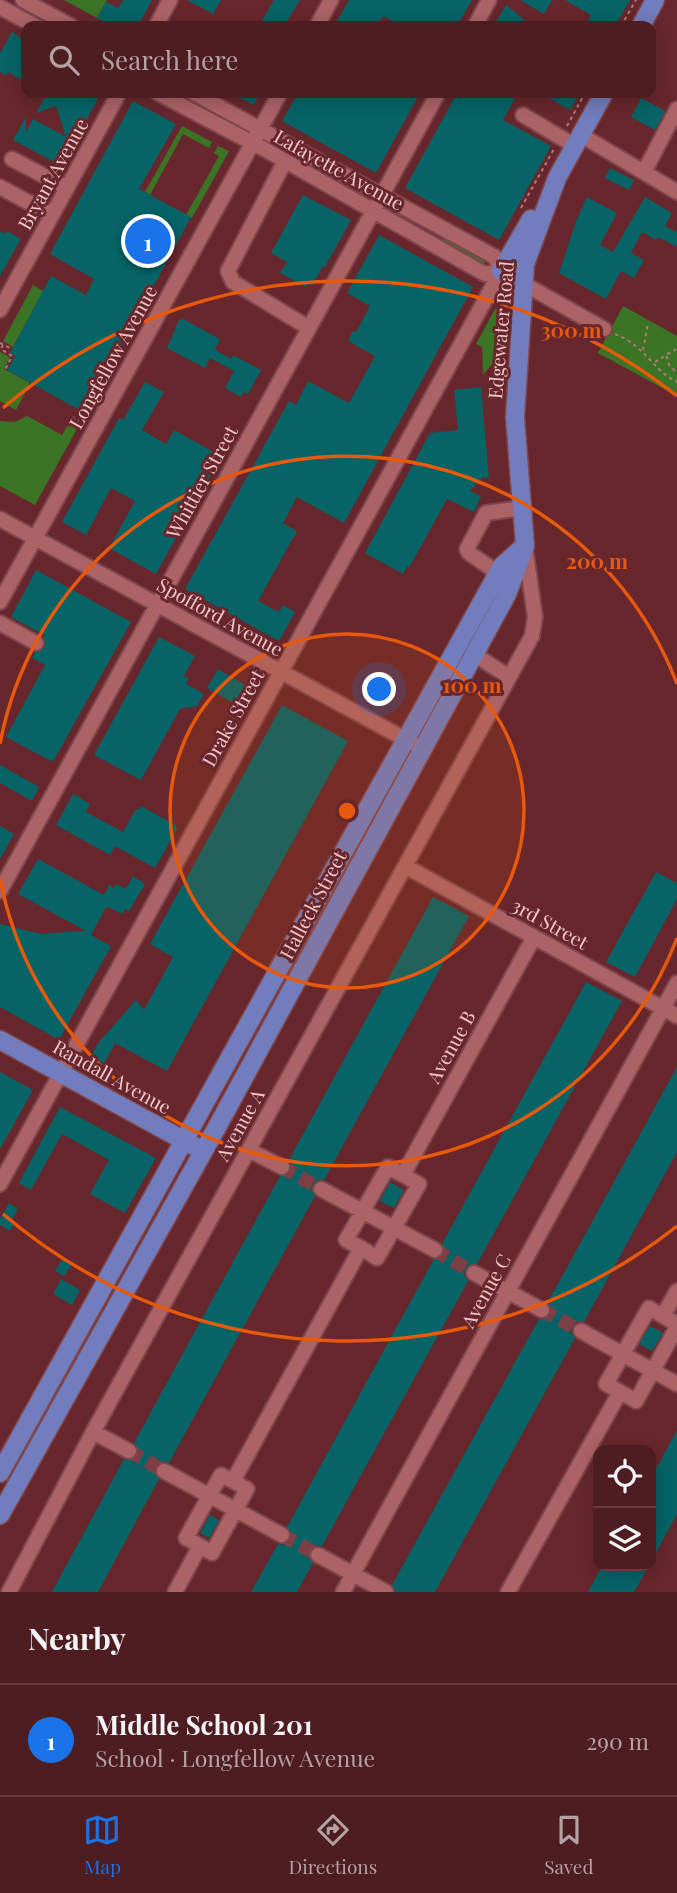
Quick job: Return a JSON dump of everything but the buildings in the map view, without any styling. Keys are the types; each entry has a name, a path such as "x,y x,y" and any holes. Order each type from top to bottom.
{"main road":[{"path":"644,21 655,0"},
{"name":"Edgewater Road","path":"525,546 515,417 523,284 531,246 572,139 601,98"},
{"path":"501,271 530,220 549,197"},
{"name":"Halleck Street","path":"1,1470 498,573 502,566 525,546"},
{"name":"Halleck Street","path":"0,1515 203,1152 507,594 525,546"},
{"name":"Randall Avenue","path":"0,1040 203,1152"},
{"path":"1,1470 20,1478"}],"street":[{"path":"23,0 62,21"},
{"path":"159,21 170,0"},
{"path":"320,21 331,0"},
{"path":"478,21 489,0"},
{"path":"4,9 26,21"},
{"name":"Bryant Avenue","path":"0,310 116,98"},
{"name":"Lafayette Avenue","path":"167,98 485,274 501,271"},
{"name":"Lafayette Avenue","path":"204,98 495,257 501,271 604,329"},
{"name":"Longfellow Avenue","path":"0,602 277,98"},
{"name":"Whittier Street","path":"0,891 435,98"},
{"path":"644,172 677,109"},
{"path":"523,116 676,189"},
{"path":"12,159 67,188"},
{"path":"285,161 228,271 233,282 309,328"},
{"path":"0,187 52,215"},
{"name":"Drake Street","path":"0,1184 501,271"},
{"path":"498,573 469,553 467,548 486,513 522,508"},
{"name":"Spofford Avenue","path":"0,519 422,748"},
{"name":"Avenue A","path":"9,1592 93,1432 534,628 535,617 525,546"},
{"path":"0,623 36,643"},
{"path":"474,654 509,677"},
{"name":"3rd Street","path":"405,866 677,1016"},
{"name":"Avenue B","path":"403,1175 534,937"},
{"name":"Avenue C","path":"343,1592 677,983"},
{"path":"248,1150 282,1167"},
{"path":"388,1167 419,1184 377,1258 346,1240 363,1211 388,1167"},
{"path":"321,1189 435,1251"},
{"path":"233,1481 361,1248"},
{"path":"474,1272 542,1310"},
{"path":"663,1316 677,1291"},
{"path":"649,1308 677,1326 636,1401 606,1384 649,1308"},
{"path":"581,1331 677,1384"},
{"path":"508,1592 620,1392"},
{"path":"93,1432 129,1451"},
{"path":"164,1471 282,1535"},
{"path":"221,1475 247,1489 212,1553 186,1538 210,1496 221,1475"},
{"path":"175,1592 200,1546"},
{"path":"318,1555 386,1592"}],"path":[{"path":"624,21 636,0"},
{"path":"516,216 572,139 584,98"},
{"path":"643,351 648,323"},
{"path":"604,329 624,337 643,351 664,374 677,382"},
{"path":"5,370 12,356 1,349 2,344 12,349"},
{"path":"654,362 677,349"},
{"path":"666,355 669,365 677,373"},
{"path":"72,417 85,423"}],"green space":[{"path":"64,0 107,0 97,18"},
{"path":"179,98 194,98 238,122 235,129"},
{"path":"182,126 212,142 209,148 183,134 150,195 145,192"},
{"path":"218,146 229,151 192,218 186,215 219,156 214,153"},
{"path":"445,236 487,258 483,265 442,242"},
{"path":"33,285 43,291 13,347 3,341"},
{"path":"623,306 677,336 677,396 598,353"},
{"path":"495,309 504,311 501,353 483,375 482,347 476,344"},
{"path":"0,352 10,357 4,369 30,383 16,410 0,401"},
{"path":"27,416 62,435 69,423 78,427 35,505 0,486 0,421 15,422"}],"tunnel":[{"path":"282,1167 321,1189"},
{"path":"435,1250 474,1273"},
{"path":"542,1310 581,1331"},
{"path":"129,1451 164,1471"},
{"path":"282,1535 318,1555"}],"place":[{"name":"Middle School 201","path":"148,241"}]}
